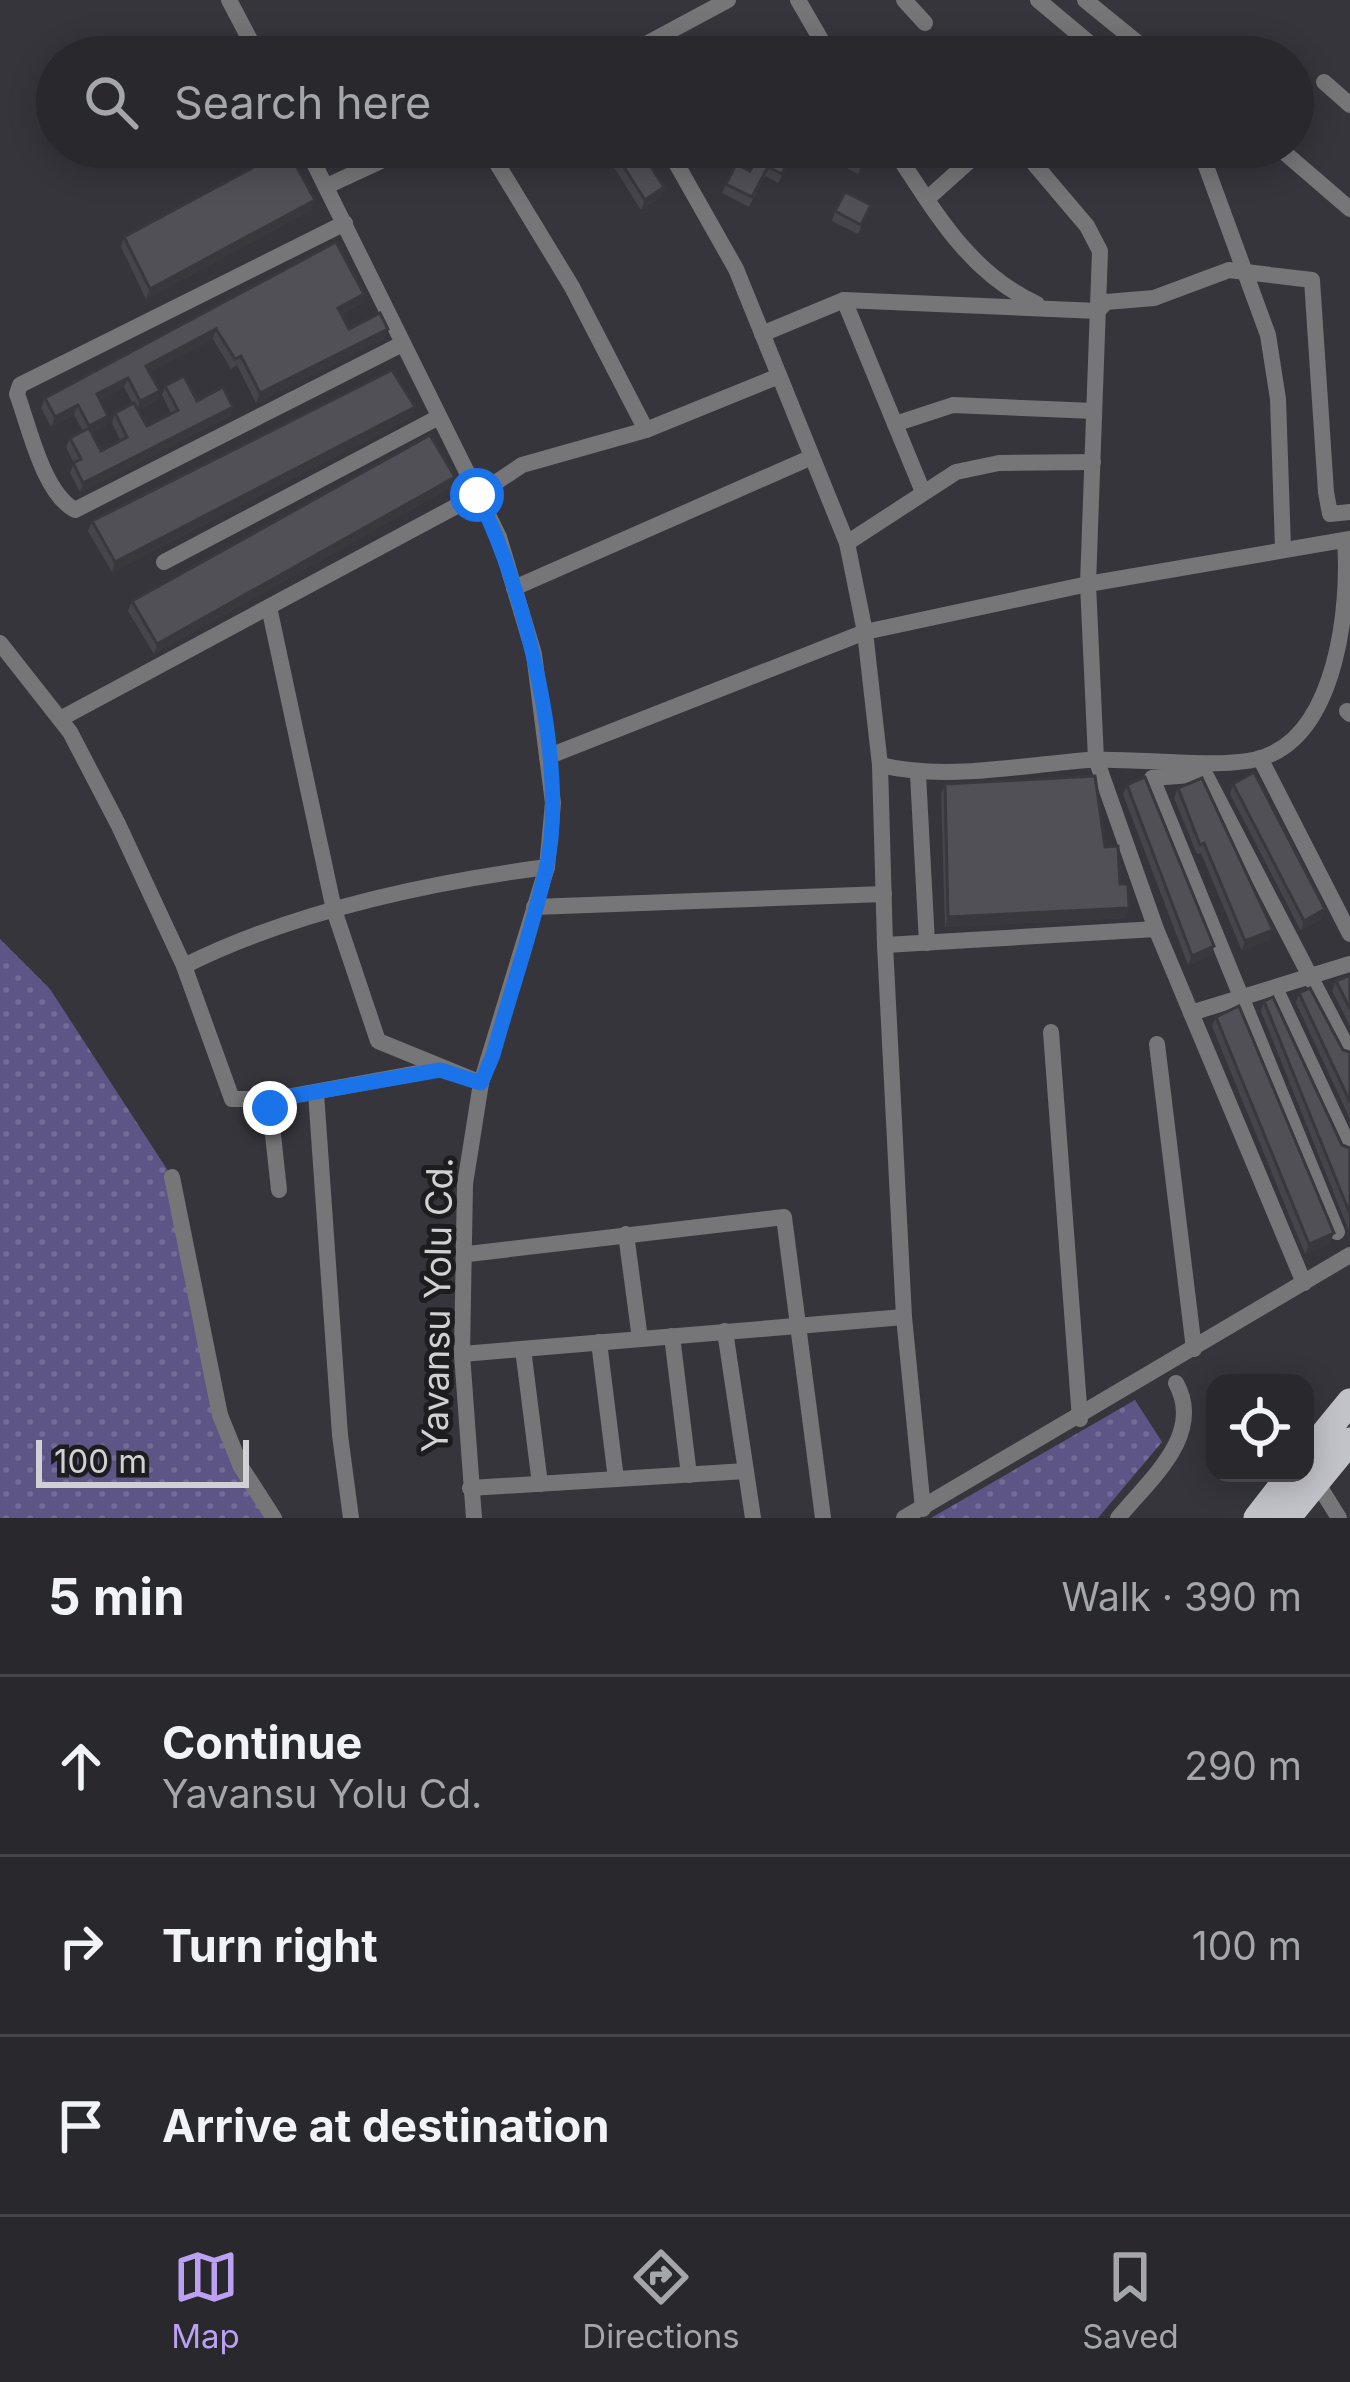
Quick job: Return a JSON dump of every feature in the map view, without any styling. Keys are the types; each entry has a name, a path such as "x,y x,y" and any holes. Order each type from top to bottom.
{"highway":[{"path":"1314,1455 1350,1402"},
{"path":"1314,1464 1350,1441"},
{"path":"1257,1518 1292,1482"},
{"path":"1287,1518 1300,1482"}],"street":[{"path":"229,0 248,36"},
{"path":"661,36 728,0"},
{"path":"798,0 819,36"},
{"path":"904,0 925,23"},
{"path":"1038,0 1076,36"},
{"path":"1085,0 1129,36"},
{"path":"1324,82 1350,105"},
{"name":"Yavansu Yolu Cd.","path":"318,168 400,345 499,537 533,654 553,803 547,867 481,1083 465,1184 463,1354 474,1518"},
{"path":"327,186 366,168"},
{"path":"500,168 572,287 646,430"},
{"path":"679,168 736,268 848,543 865,632 880,765 904,1316 923,1509"},
{"path":"906,168 970,261 1000,286 1049,309"},
{"path":"927,199 962,168"},
{"path":"1037,168 1088,226 1100,251 1088,584 1096,760 1156,929 1304,1282"},
{"path":"1206,168 1268,335 1279,399 1283,548"},
{"path":"1302,168 1350,209"},
{"path":"345,223 20,385 17,394 46,471 67,506 75,510 400,345"},
{"path":"1098,311 1106,302 1154,298 1205,276 1245,273 1312,280 1325,491 1330,514 1350,512"},
{"path":"762,334 844,299 1098,311"},
{"path":"844,299 923,492"},
{"path":"60,719 477,495 522,465 646,430 779,376"},
{"path":"895,424 953,405 1094,411"},
{"path":"164,562 437,418"},
{"path":"514,588 812,457"},
{"path":"848,543 956,472 999,464 1093,462"},
{"path":"547,758 865,632 1088,584 1347,539 1335,670 1317,713 1290,745 1260,758 1096,760 918,774 880,765"},
{"path":"269,607 334,910 378,1041 481,1083"},
{"path":"0,643 60,719 118,824 184,966 232,1099 275,1099 440,1070"},
{"path":"1260,758 1350,934"},
{"path":"918,774 927,944"},
{"path":"1337,1232 1152,778 1205,775 1350,1053"},
{"path":"184,966 334,910 476,876 547,867"},
{"path":"534,908 884,894"},
{"path":"885,945 1156,929"},
{"path":"1191,1013 1350,964"},
{"path":"1275,988 1350,1149"},
{"path":"1051,1033 1080,1419"},
{"path":"1157,1044 1194,1349"},
{"path":"316,1093 340,1435 351,1518"},
{"path":"275,1099 270,1108 279,1190"},
{"path":"172,1177 220,1414 241,1467 274,1518"},
{"path":"467,1254 784,1217 823,1518"},
{"path":"626,1234 640,1339"},
{"path":"904,1518 1080,1419 1350,1255"},
{"path":"463,1354 904,1316"},
{"path":"725,1331 753,1518"},
{"path":"672,1336 688,1475"},
{"path":"598,1342 616,1479"},
{"path":"523,1349 540,1484"},
{"path":"1118,1518 1179,1442 1186,1424 1184,1397 1176,1383"},
{"path":"470,1488 746,1472"},
{"path":"1313,1482 1339,1518"}],"shaded area":[{"path":"0,939 50,989 172,1177 220,1415 274,1518 0,1518"},
{"path":"1135,1400 1162,1442 1098,1518 931,1518"}],"building":[{"path":"252,168 297,168 315,200 150,289 124,237"},
{"path":"624,168 652,168 664,187 645,200"},
{"path":"734,168 767,168 752,197 726,184"},
{"path":"845,192 871,205 861,225 835,211"},
{"path":"336,242 364,294 338,308 349,329 380,313 388,329 260,393 241,356 235,359 216,329 146,366 160,391 140,401 128,378 97,394 108,416 89,426 78,405 55,417 45,398"},
{"path":"392,370 415,407 115,562 92,521"},
{"path":"184,376 197,401 223,387 233,407 83,483 73,463 81,459 70,438 89,428 101,451 127,437 115,413 134,403 147,426 178,410 165,386"},
{"path":"430,435 455,477 157,644 132,601"},
{"path":"1254,772 1325,909 1304,921 1233,784"},
{"path":"1095,776 1105,847 1118,846 1120,884 1128,884 1129,908 948,917 945,784"},
{"path":"1145,777 1214,946 1192,956 1127,785"},
{"path":"1202,778 1273,930 1245,941 1178,788"},
{"path":"1350,975 1350,1009 1336,981"},
{"path":"1310,988 1343,1050 1350,1052 1350,1102 1299,993"},
{"path":"1273,997 1342,1145 1350,1148 1350,1214 1264,1001"},
{"path":"1239,1006 1334,1233 1309,1244 1216,1017"}],"route":[{"path":"270,1108 275,1099 440,1070 481,1083 493,1055 547,867 553,803 533,654 499,537 477,495"}]}
